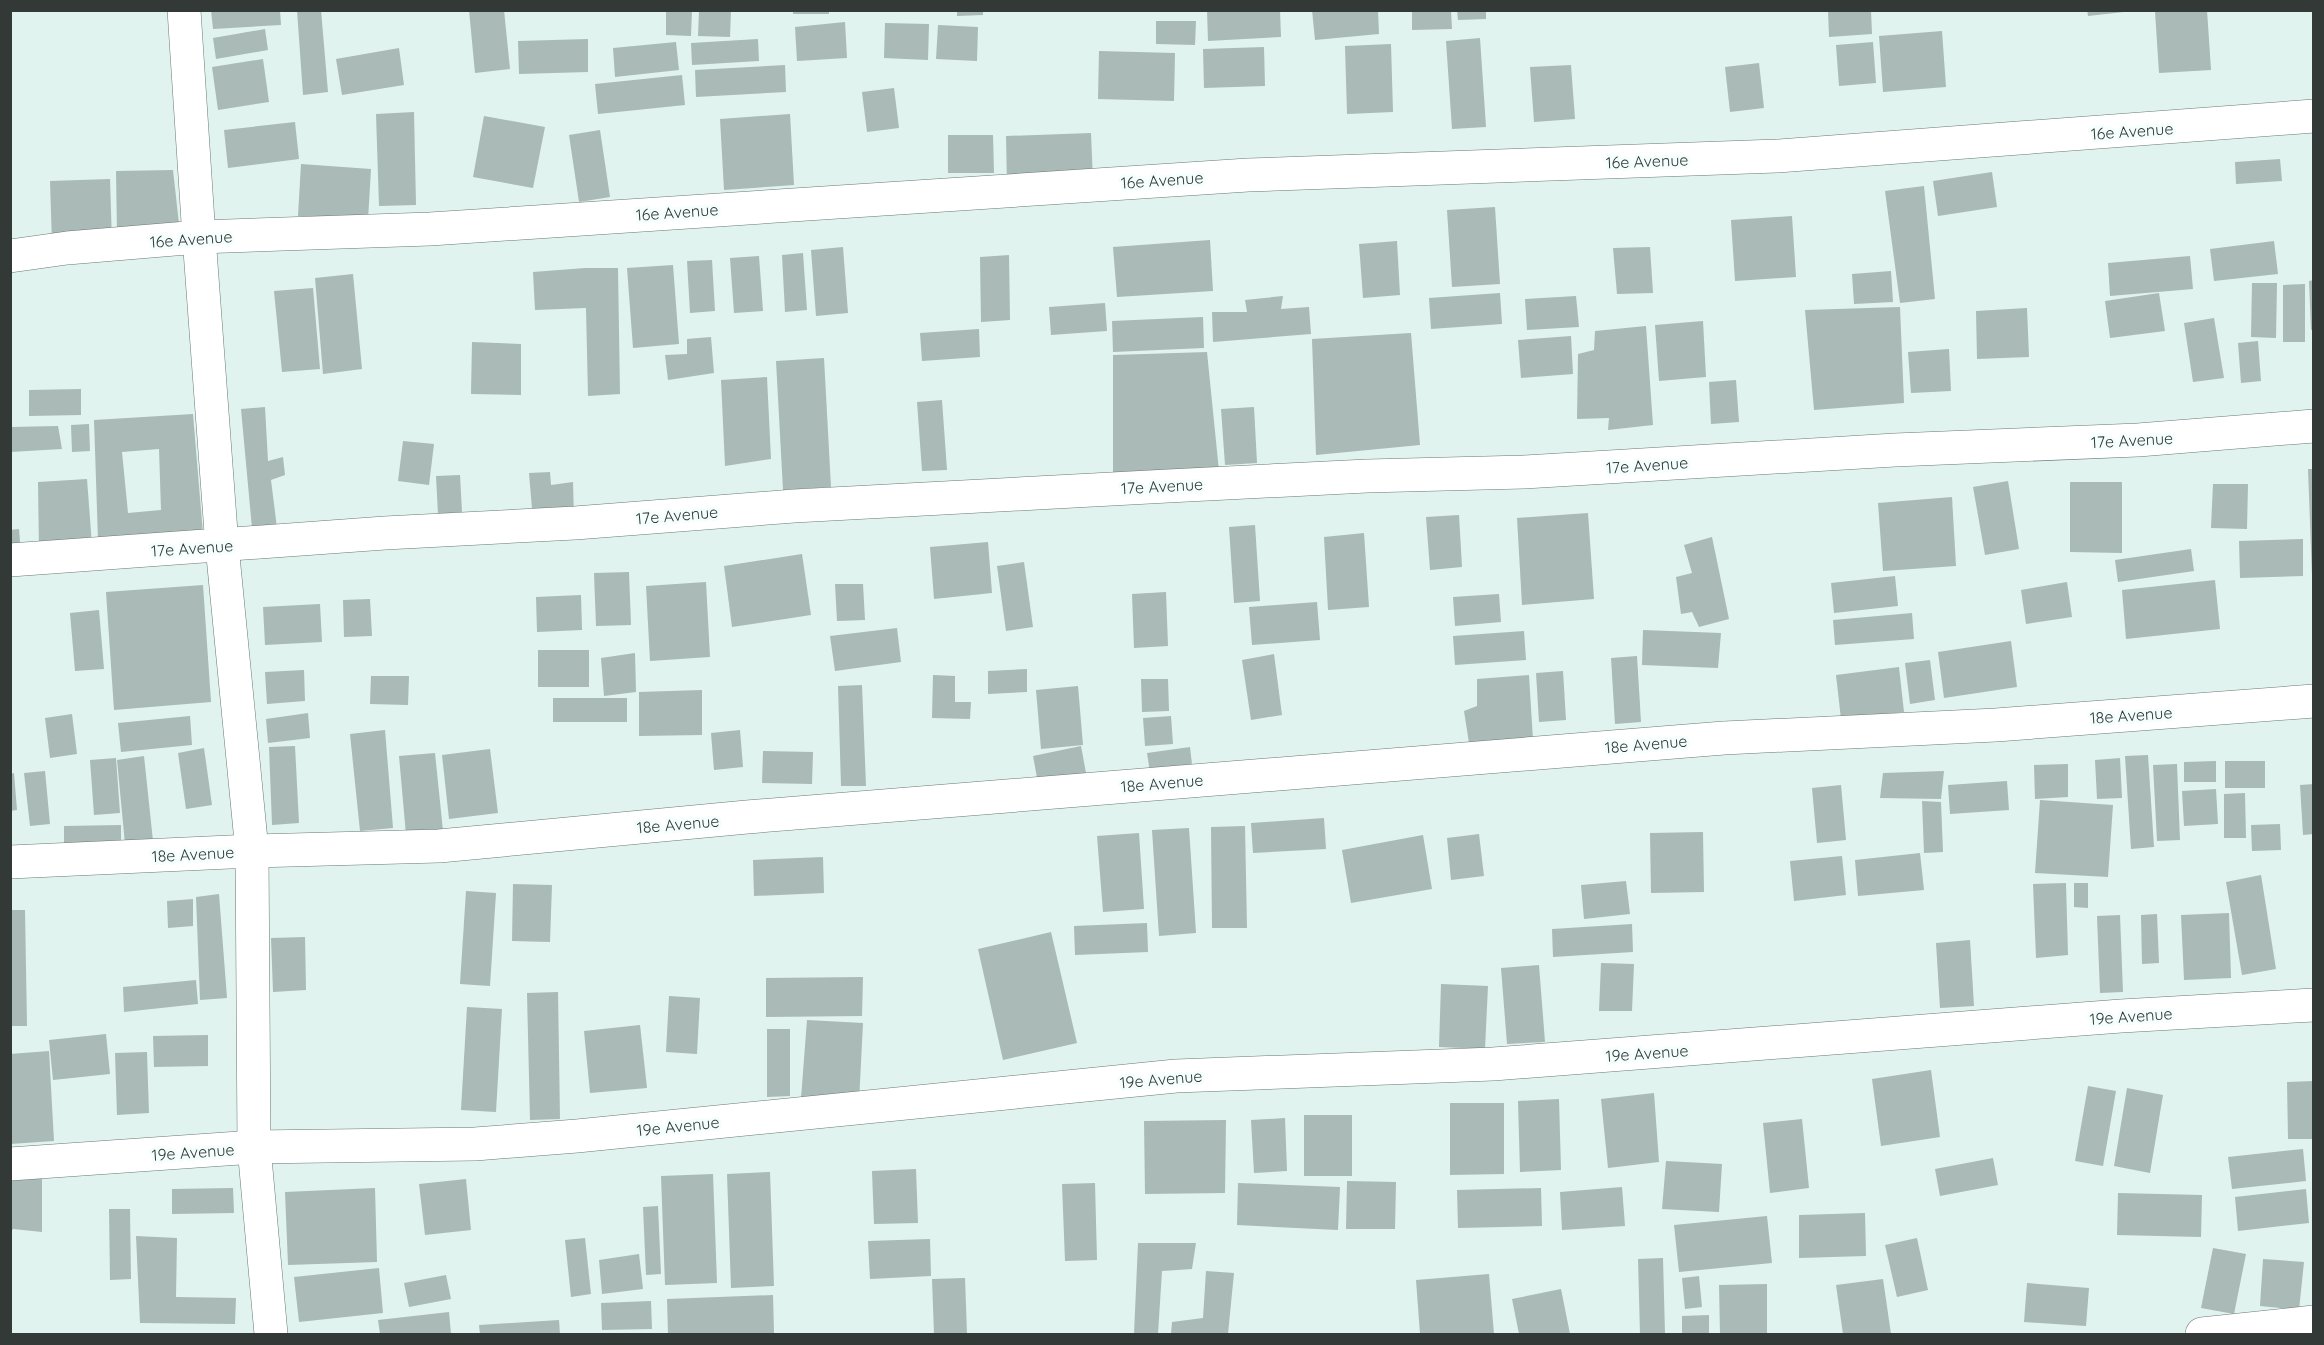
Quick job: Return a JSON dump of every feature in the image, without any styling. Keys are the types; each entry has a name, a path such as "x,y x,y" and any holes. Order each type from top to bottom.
{"street":[{"path":"184,10 222,546 252,851 254,1147 271,1335"},
{"name":"16e Avenue","path":"10,256 67,248 199,237 430,229 1248,175 1777,156 2313,116"},
{"name":"17e Avenue","path":"10,560 385,533 575,524 817,505 1191,484 1524,472 1906,450 2138,440 2313,426"},
{"name":"18e Avenue","path":"10,862 252,851 439,846 759,816 1724,738 1996,725 2313,701"},
{"name":"19e Avenue","path":"10,1164 254,1147 486,1143 577,1136 1176,1076 1493,1064 2121,1016 2313,1005"},
{"path":"2202,1335 2313,1322"}],"building":[{"path":"211,10 280,10 281,25 213,29"},
{"path":"297,10 321,10 328,92 303,95"},
{"path":"469,10 504,10 510,69 475,73"},
{"path":"666,10 692,10 691,36 666,35"},
{"path":"699,10 731,10 730,37 698,36"},
{"path":"793,10 829,10 829,14 793,14"},
{"path":"957,10 983,10 983,15 957,16"},
{"path":"1207,10 1280,10 1281,37 1208,41"},
{"path":"1312,10 1378,10 1379,34 1315,40"},
{"path":"1412,10 1451,10 1452,29 1412,30"},
{"path":"1457,10 1486,10 1486,19 1458,20"},
{"path":"1828,10 1871,10 1872,34 1829,37"},
{"path":"2087,10 2124,10 2124,12 2088,16"},
{"path":"2207,10 2211,70 2159,73 2155,11"},
{"path":"1156,21 1196,21 1195,45 1156,44"},
{"path":"845,22 847,58 797,61 795,27"},
{"path":"885,23 929,24 928,60 884,58"},
{"path":"938,25 978,27 977,61 936,59"},
{"path":"265,29 268,50 216,59 213,38"},
{"path":"1942,31 1946,87 1883,92 1879,36"},
{"path":"1480,38 1486,127 1452,129 1446,41"},
{"path":"588,39 588,72 519,74 518,41"},
{"path":"758,39 759,61 692,65 691,43"},
{"path":"676,42 679,70 615,77 613,48"},
{"path":"1873,42 1876,83 1839,86 1836,45"},
{"path":"1391,44 1393,112 1347,114 1345,46"},
{"path":"1264,47 1265,86 1204,88 1203,49"},
{"path":"399,48 404,85 342,95 336,59"},
{"path":"1099,51 1175,53 1174,101 1098,99"},
{"path":"263,59 269,102 218,110 212,67"},
{"path":"1759,63 1764,108 1730,112 1725,67"},
{"path":"785,65 786,92 696,97 695,70"},
{"path":"1571,65 1575,119 1534,122 1530,67"},
{"path":"682,75 685,105 598,114 595,84"},
{"path":"894,88 899,128 867,132 862,92"},
{"path":"414,112 416,205 379,206 376,114"},
{"path":"790,114 794,185 724,190 720,119"},
{"path":"484,116 545,127 533,188 473,177"},
{"path":"295,122 299,159 228,168 224,130"},
{"path":"600,130 610,197 579,202 569,135"},
{"path":"1091,133 1093,181 1007,185 1006,136"},
{"path":"948,135 993,135 994,173 948,173"},
{"path":"2280,159 2282,181 2236,184 2235,162"},
{"path":"301,164 371,169 368,220 298,216"},
{"path":"173,170 180,233 117,233 116,171"},
{"path":"1992,172 1997,207 1938,216 1933,181"},
{"path":"110,179 112,242 52,244 50,181"},
{"path":"1924,186 1935,299 1900,303 1885,191"},
{"path":"1495,207 1500,284 1452,287 1447,210"},
{"path":"1792,216 1796,277 1735,281 1731,220"},
{"path":"1210,240 1213,291 1117,297 1113,247"},
{"path":"1397,241 1400,295 1363,298 1359,244"},
{"path":"2274,241 2278,274 2214,281 2210,249"},
{"path":"843,247 848,313 816,316 811,250"},
{"path":"1650,247 1653,293 1617,294 1613,248"},
{"path":"803,253 807,310 785,312 782,255"},
{"path":"1009,255 1010,320 981,322 980,257"},
{"path":"759,256 763,311 734,313 730,258"},
{"path":"2190,256 2193,289 2110,296 2108,263"},
{"path":"712,260 715,311 690,313 687,261"},
{"path":"673,265 679,344 633,348 627,268"},
{"path":"618,268 620,394 588,396 586,308 535,310 533,272"},
{"path":"1891,271 1893,302 1854,304 1852,274"},
{"path":"353,274 362,369 323,374 315,278"},
{"path":"2314,280 2314,329 2311,330 2309,281"},
{"path":"2252,283 2277,283 2276,338 2251,337"},
{"path":"2305,284 2305,342 2283,342 2283,285"},
{"path":"313,288 320,369 282,372 274,291"},
{"path":"1500,293 1502,324 1431,329 1429,298"},
{"path":"2159,293 2165,331 2110,338 2105,301"},
{"path":"1283,296 1281,309 1309,307 1311,334 1213,342 1212,312 1247,312 1245,300"},
{"path":"1576,296 1579,327 1527,330 1525,299"},
{"path":"1105,303 1107,331 1051,335 1049,307"},
{"path":"1900,307 1904,403 1814,410 1805,310"},
{"path":"2027,308 2029,357 1977,359 1976,311"},
{"path":"1203,317 1204,348 1113,352 1112,321"},
{"path":"2214,318 2224,378 2193,382 2184,323"},
{"path":"1703,321 1706,377 1659,381 1655,325"},
{"path":"1646,326 1653,425 1608,430 1609,418 1577,419 1578,354 1594,350 1595,331"},
{"path":"979,329 980,357 922,361 920,333"},
{"path":"1411,333 1420,445 1316,455 1312,339"},
{"path":"1571,336 1573,374 1521,378 1518,340"},
{"path":"711,337 714,373 668,380 665,355 687,354 687,339"},
{"path":"2258,341 2261,381 2241,383 2238,343"},
{"path":"472,342 521,344 521,395 471,394"},
{"path":"1949,349 1951,391 1911,393 1908,352"},
{"path":"1207,352 1219,471 1113,483 1113,355"},
{"path":"824,358 831,487 783,490 776,361"},
{"path":"767,377 771,459 725,466 721,380"},
{"path":"1736,380 1739,422 1711,424 1709,382"},
{"path":"81,389 81,415 29,416 29,390"},
{"path":"942,400 947,470 922,471 917,402"},
{"path":"265,407 268,461 283,457 285,475 271,480 278,536 253,539 241,409"},
{"path":"1254,407 1257,463 1225,465 1221,409"},
{"path":"193,414 203,534 98,540 94,420","holes":["159,449 161,510 128,513 122,452"]},
{"path":"89,424 90,451 72,452 71,425"},
{"path":"58,426 62,449 10,452 10,427"},
{"path":"403,441 434,444 429,485 398,481"},
{"path":"2308,469 2314,469 2314,576 2312,576"},
{"path":"550,472 551,485 573,482 574,518 533,521 529,473"},
{"path":"460,475 462,512 438,514 436,476"},
{"path":"87,479 92,545 39,551 38,482"},
{"path":"2008,481 2019,549 1985,555 1973,487"},
{"path":"2070,482 2122,482 2122,553 2070,552"},
{"path":"2213,484 2248,484 2247,529 2211,528"},
{"path":"1952,497 1956,566 1883,571 1878,503"},
{"path":"1588,513 1594,599 1522,605 1517,518"},
{"path":"1459,515 1462,567 1430,570 1426,517"},
{"path":"1255,525 1260,601 1234,603 1229,527"},
{"path":"19,529 21,554 10,555 10,530"},
{"path":"1364,533 1369,607 1328,610 1324,537"},
{"path":"1712,537 1729,619 1699,627 1692,612 1681,614 1676,577 1692,573 1684,545"},
{"path":"2303,539 2303,576 2240,578 2239,541"},
{"path":"988,542 992,593 934,599 930,547"},
{"path":"2191,549 2194,571 2118,582 2115,560"},
{"path":"802,554 811,615 732,627 724,566"},
{"path":"1024,562 1033,627 1006,631 997,566"},
{"path":"629,572 631,625 596,626 594,573"},
{"path":"1895,576 1898,606 1834,613 1831,583"},
{"path":"2215,580 2220,629 2126,639 2122,590"},
{"path":"706,582 710,657 650,661 646,586"},
{"path":"2067,582 2072,617 2026,624 2021,590"},
{"path":"835,584 863,584 865,620 837,621"},
{"path":"203,585 211,702 114,710 106,592"},
{"path":"1166,592 1168,646 1134,648 1132,594"},
{"path":"1499,594 1501,622 1455,626 1453,597"},
{"path":"581,595 582,630 537,632 536,597"},
{"path":"370,599 372,636 344,637 343,600"},
{"path":"1317,602 1320,640 1252,645 1249,607"},
{"path":"320,604 322,642 265,645 263,607"},
{"path":"99,610 104,669 75,671 70,613"},
{"path":"1912,613 1914,639 1835,645 1833,620"},
{"path":"897,628 901,662 835,671 830,636"},
{"path":"1643,630 1721,633 1718,668 1642,665"},
{"path":"1524,631 1526,660 1455,665 1453,636"},
{"path":"2011,641 2017,687 1944,698 1938,652"},
{"path":"538,650 589,650 589,687 538,687"},
{"path":"635,653 636,692 604,696 601,658"},
{"path":"1274,654 1282,715 1251,720 1242,660"},
{"path":"1637,656 1641,722 1615,724 1611,658"},
{"path":"1930,660 1935,700 1910,704 1905,663"},
{"path":"1899,667 1904,712 1841,719 1836,675"},
{"path":"1027,669 1027,692 988,694 988,671"},
{"path":"304,670 305,701 267,704 265,672"},
{"path":"1563,671 1566,720 1539,722 1536,673"},
{"path":"933,675 955,676 955,702 971,702 970,719 932,718"},
{"path":"1529,675 1533,740 1469,743 1464,711 1477,706 1477,679"},
{"path":"371,676 409,676 408,705 370,704"},
{"path":"1141,679 1168,679 1169,711 1142,712"},
{"path":"862,685 866,786 841,786 838,686"},
{"path":"1078,686 1083,745 1041,749 1036,690"},
{"path":"702,690 702,735 639,736 639,692"},
{"path":"553,698 627,698 627,722 553,722"},
{"path":"308,713 310,738 268,743 266,719"},
{"path":"72,714 77,754 50,758 45,718"},
{"path":"190,716 192,745 121,752 118,723"},
{"path":"1171,716 1173,744 1145,746 1143,718"},
{"path":"385,730 393,828 360,831 350,734"},
{"path":"740,730 743,767 714,770 711,733"},
{"path":"295,746 299,823 272,825 269,747"},
{"path":"1081,746 1086,773 1038,783 1033,756"},
{"path":"1190,747 1193,773 1151,779 1147,753"},
{"path":"204,748 212,805 186,809 178,753"},
{"path":"490,749 498,813 449,819 442,755"},
{"path":"763,751 813,752 812,784 762,783"},
{"path":"435,753 443,831 406,835 399,756"},
{"path":"2148,755 2154,847 2131,849 2125,756"},
{"path":"144,756 153,841 125,844 117,760"},
{"path":"116,758 120,813 94,815 90,760"},
{"path":"2120,758 2122,798 2097,799 2095,760"},
{"path":"2216,761 2216,782 2184,782 2184,762"},
{"path":"2225,761 2265,761 2265,788 2225,788"},
{"path":"2068,764 2068,797 2035,799 2034,765"},
{"path":"2177,764 2180,840 2157,841 2153,765"},
{"path":"45,771 50,824 30,826 24,773"},
{"path":"1944,771 1941,799 1880,798 1883,773"},
{"path":"14,773 17,810 10,811 10,774"},
{"path":"2007,781 2009,810 1950,814 1948,785"},
{"path":"2314,784 2314,834 2303,835 2300,785"},
{"path":"1841,785 1846,840 1817,843 1812,788"},
{"path":"2216,789 2218,824 2184,826 2182,791"},
{"path":"2245,793 2246,838 2224,838 2224,794"},
{"path":"2040,800 2113,805 2108,877 2035,873"},
{"path":"1922,801 1941,802 1943,852 1924,853"},
{"path":"1324,818 1326,849 1253,853 1251,823"},
{"path":"2280,824 2281,850 2252,851 2251,825"},
{"path":"121,825 121,853 64,854 64,826"},
{"path":"1245,826 1247,928 1212,928 1211,827"},
{"path":"1189,828 1196,933 1159,936 1152,830"},
{"path":"1703,832 1704,892 1651,893 1650,833"},
{"path":"1139,833 1144,909 1103,912 1097,836"},
{"path":"1479,834 1484,876 1451,880 1447,838"},
{"path":"1423,835 1432,889 1351,903 1342,850"},
{"path":"1920,853 1924,890 1858,896 1855,860"},
{"path":"1842,856 1846,895 1794,901 1790,861"},
{"path":"823,857 824,893 754,896 753,860"},
{"path":"2261,875 2276,969 2242,975 2226,882"},
{"path":"1626,881 1630,914 1584,919 1581,885"},
{"path":"2066,883 2068,955 2036,958 2033,884"},
{"path":"2074,883 2088,883 2088,908 2074,907"},
{"path":"513,884 552,885 550,942 512,941"},
{"path":"466,891 496,893 490,986 460,984"},
{"path":"219,894 227,998 200,1000 196,897"},
{"path":"193,899 193,926 168,928 167,901"},
{"path":"10,910 25,910 27,1026 10,1026"},
{"path":"2229,913 2231,978 2184,980 2181,915"},
{"path":"2157,914 2159,963 2142,964 2141,915"},
{"path":"2120,915 2123,992 2100,993 2097,916"},
{"path":"1147,923 1148,952 1075,955 1074,926"},
{"path":"1632,924 1633,952 1553,957 1552,929"},
{"path":"1051,932 1077,1043 1003,1060 978,949"},
{"path":"305,937 306,990 273,992 271,938"},
{"path":"1970,940 1974,1006 1940,1008 1936,943"},
{"path":"1601,963 1634,964 1632,1011 1599,1011"},
{"path":"1539,965 1545,1042 1507,1044 1501,968"},
{"path":"863,977 862,1016 766,1017 766,978"},
{"path":"196,980 198,1004 124,1012 123,987"},
{"path":"1441,984 1488,986 1485,1049 1439,1047"},
{"path":"558,992 560,1119 530,1120 527,993"},
{"path":"669,996 700,998 697,1054 666,1052"},
{"path":"467,1007 502,1009 496,1112 461,1110"},
{"path":"807,1020 863,1023 859,1102 801,1098"},
{"path":"640,1025 647,1088 590,1093 584,1031"},
{"path":"767,1029 790,1029 790,1096 767,1097"},
{"path":"106,1034 110,1074 53,1080 49,1040"},
{"path":"208,1035 208,1066 154,1067 153,1036"},
{"path":"49,1051 54,1141 10,1144 10,1054"},
{"path":"147,1052 149,1113 117,1115 115,1053"},
{"path":"1931,1070 1940,1137 1881,1146 1872,1079"},
{"path":"2314,1081 2314,1139 2288,1139 2287,1082"},
{"path":"2088,1086 2116,1091 2103,1166 2075,1161"},
{"path":"2127,1088 2163,1095 2150,1173 2114,1166"},
{"path":"1654,1093 1659,1162 1608,1168 1601,1099"},
{"path":"1559,1099 1561,1170 1520,1172 1518,1101"},
{"path":"1450,1103 1504,1103 1504,1174 1450,1175"},
{"path":"1304,1115 1352,1115 1352,1176 1304,1176"},
{"path":"1285,1118 1287,1171 1254,1173 1251,1120"},
{"path":"1802,1119 1809,1188 1770,1193 1763,1123"},
{"path":"1226,1120 1225,1193 1145,1194 1144,1121"},
{"path":"2303,1149 2306,1181 2232,1189 2228,1157"},
{"path":"1993,1158 1998,1185 1940,1196 1935,1169"},
{"path":"1666,1161 1722,1164 1719,1212 1662,1209"},
{"path":"10,1169 42,1169 42,1232 13,1229 10,1234"},
{"path":"916,1169 918,1223 874,1224 872,1171"},
{"path":"770,1172 774,1286 731,1288 727,1174"},
{"path":"713,1174 717,1283 665,1285 661,1176"},
{"path":"466,1179 471,1230 425,1235 419,1184"},
{"path":"1347,1181 1396,1182 1395,1229 1346,1229"},
{"path":"1095,1183 1097,1260 1065,1261 1062,1184"},
{"path":"1238,1183 1340,1187 1338,1230 1237,1225"},
{"path":"1622,1187 1625,1226 1562,1230 1560,1192"},
{"path":"233,1188 234,1213 172,1214 172,1189"},
{"path":"375,1188 377,1262 288,1265 285,1192"},
{"path":"1541,1188 1542,1226 1458,1228 1457,1190"},
{"path":"2306,1189 2309,1223 2238,1231 2235,1197"},
{"path":"2118,1193 2202,1195 2201,1237 2117,1235"},
{"path":"658,1206 661,1274 646,1275 643,1207"},
{"path":"109,1209 130,1209 131,1279 110,1280"},
{"path":"1865,1213 1866,1256 1799,1258 1799,1215"},
{"path":"1767,1216 1772,1263 1679,1272 1674,1225"},
{"path":"136,1236 177,1238 176,1297 236,1298 235,1324 140,1323"},
{"path":"585,1238 591,1294 571,1297 565,1240"},
{"path":"1917,1238 1928,1290 1897,1297 1885,1245"},
{"path":"930,1239 931,1276 870,1279 868,1241"},
{"path":"1138,1243 1196,1243 1192,1269 1162,1271 1158,1334 1134,1334"},
{"path":"2213,1248 2246,1254 2234,1314 2201,1308"},
{"path":"639,1254 643,1289 602,1294 599,1260"},
{"path":"1663,1258 1665,1334 1640,1334 1638,1259"},
{"path":"2263,1259 2304,1262 2299,1310 2260,1306"},
{"path":"379,1268 383,1313 299,1322 294,1277"},
{"path":"1206,1271 1234,1273 1228,1334 1171,1334 1172,1322 1203,1318"},
{"path":"1489,1274 1494,1334 1420,1334 1416,1280"},
{"path":"446,1275 451,1299 409,1307 404,1283"},
{"path":"1699,1276 1702,1307 1685,1309 1682,1278"},
{"path":"965,1278 967,1334 934,1334 932,1279"},
{"path":"1883,1279 1891,1334 1843,1334 1836,1285"},
{"path":"2027,1283 2089,1288 2086,1326 2024,1322"},
{"path":"1767,1284 1767,1334 1720,1334 1719,1285"},
{"path":"1561,1289 1570,1334 1519,1334 1512,1299"},
{"path":"773,1295 774,1333 668,1334 667,1299"},
{"path":"651,1301 652,1329 602,1330 601,1303"},
{"path":"449,1312 451,1334 380,1334 378,1320"},
{"path":"1709,1315 1709,1334 1682,1334 1682,1316"},
{"path":"559,1320 560,1334 480,1334 479,1325"}]}
